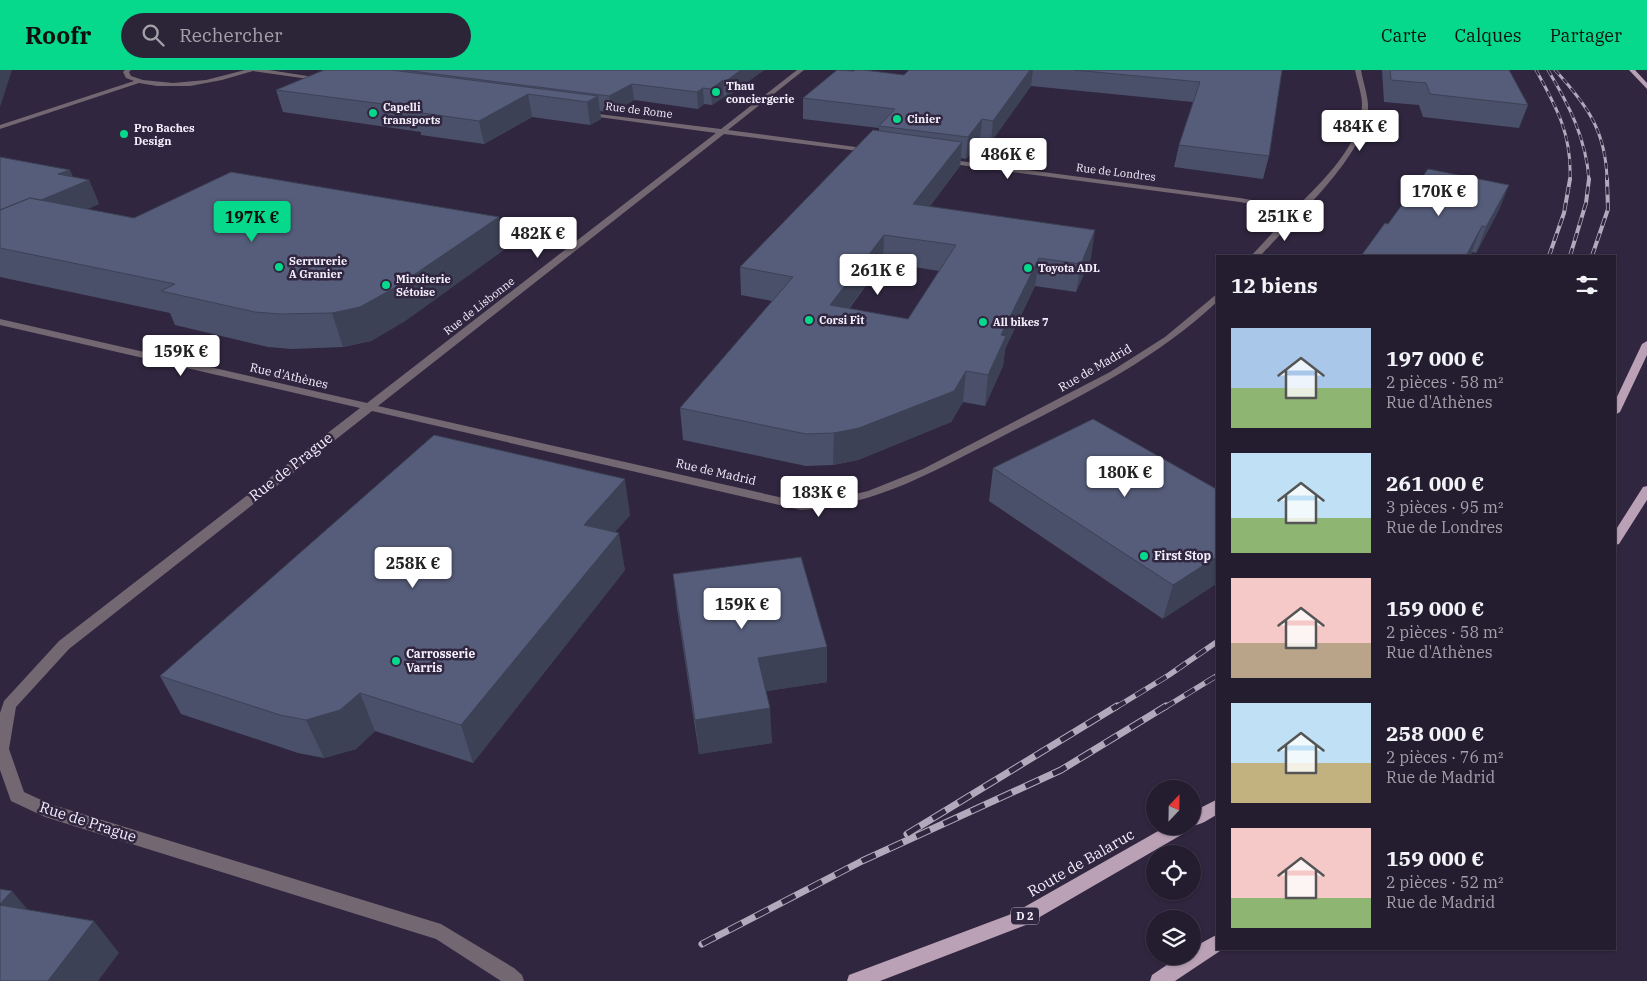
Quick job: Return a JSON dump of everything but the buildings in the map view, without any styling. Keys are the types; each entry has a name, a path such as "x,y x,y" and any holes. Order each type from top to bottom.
{"main road":[{"path":"1632,70 1647,87"},
{"path":"1616,410 1647,344"},
{"path":"1616,539 1647,490"},
{"path":"1201,815 1216,807"},
{"name":"Route de Balaruc","path":"856,981 1020,919 1166,835"},
{"path":"1159,981 1216,943"}],"street":[{"path":"128,70 126,72 128,78 137,82 152,84 194,83 223,78 251,70"},
{"path":"255,70 328,80"},
{"name":"Rue de Lisbonne","path":"368,406 801,70"},
{"path":"1256,255 1341,165 1359,132 1365,105 1358,70"},
{"path":"0,127 137,82"},
{"name":"Rue de Rome","path":"580,112 723,131"},
{"path":"723,131 880,152"},
{"name":"Rue de Londres","path":"938,160 1240,200 1297,211"},
{"name":"Rue de Madrid","path":"368,406 801,506 828,504 855,499 894,486 1086,391 1166,342 1216,298"},
{"name":"Rue d'Athènes","path":"0,322 368,406"},
{"name":"Rue de Prague","path":"368,406 64,645 10,706 1,749 17,796 45,810 441,932 515,981"}],"railway":[{"path":"1536,70 1562,122 1568,149 1570,179"},
{"path":"1548,70 1575,122 1584,150 1589,180"},
{"path":"1555,70 1576,95 1593,120 1603,147 1607,180"},
{"path":"1549,255 1564,213 1570,179"},
{"path":"1592,255 1608,209 1607,179"},
{"path":"1570,255 1586,203 1589,180"},
{"path":"1115,708 1169,675 1216,642"},
{"path":"1164,708 1216,676"},
{"path":"907,834 1117,706"},
{"path":"702,944 862,861 1061,770 1166,706"}],"place":[{"name":"Thau conciergerie","path":"716,92"},
{"name":"Capelli transports","path":"373,113"},
{"name":"Cinier","path":"897,119"},
{"name":"Pro Baches Design","path":"124,134"},
{"name":"Serrurerie A Granier","path":"279,267"},
{"name":"Toyota ADL","path":"1028,268"},
{"name":"Miroiterie Sétoise","path":"386,285"},
{"name":"Corsi Fit","path":"809,320"},
{"name":"All bikes 7","path":"983,322"},
{"name":"First Stop","path":"1144,556"},
{"name":"Carrosserie Varris","path":"396,661"}]}
